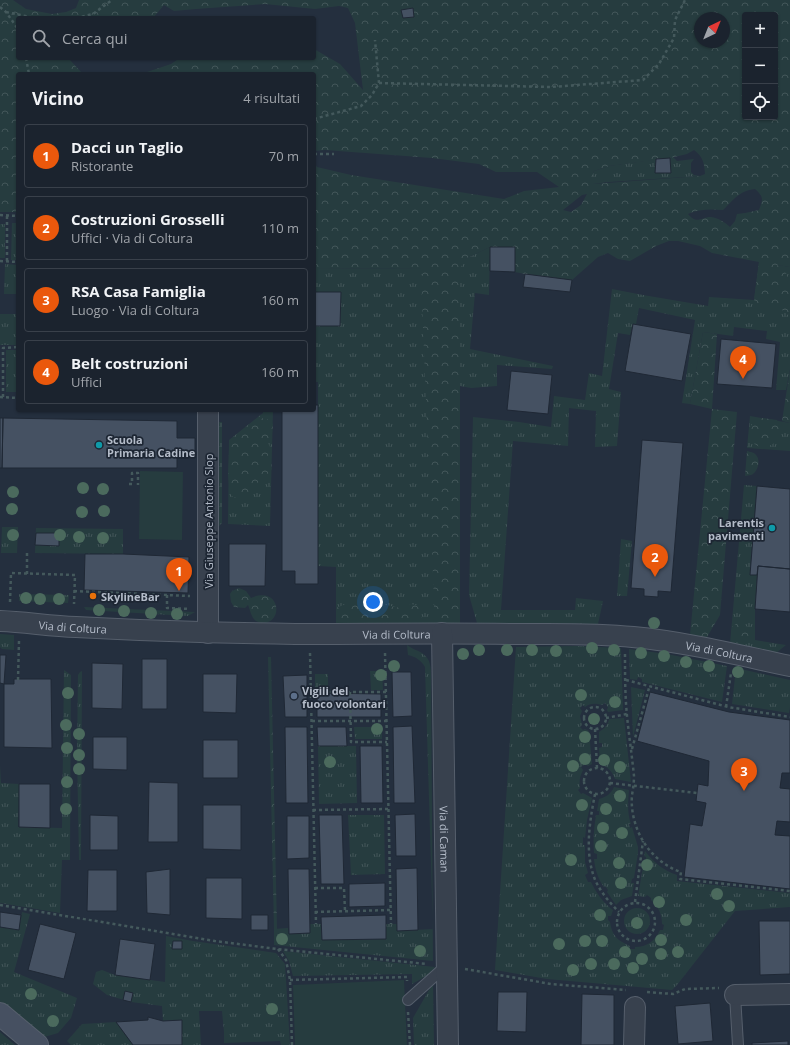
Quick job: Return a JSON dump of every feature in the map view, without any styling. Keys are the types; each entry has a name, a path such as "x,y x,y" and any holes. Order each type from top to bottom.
{"street":[{"name":"Via Giuseppe Antonio Slop","path":"208,412 208,633"},
{"name":"Via di Coltura","path":"0,621 74,627 208,633 602,635 666,641 790,666"},
{"name":"Via di Caman","path":"442,633 445,966 448,1045"},
{"path":"730,991 790,994"},
{"path":"634,1045 635,996"},
{"path":"0,1014 37,1045"}],"lane":[{"path":"408,1000 445,966"},
{"path":"730,991 738,1045"}],"path":[{"path":"84,16 93,14 112,0"},
{"path":"380,83 551,87 643,80 659,64 674,38 676,20 684,0"},
{"path":"0,8 6,12 16,26"},
{"path":"6,12 25,16"},
{"path":"316,118 361,106 372,95 380,83 375,40"},
{"path":"26,60 29,72"},
{"path":"316,154 334,154"},
{"path":"7,261 8,215"},
{"path":"0,216 16,216"},
{"path":"0,261 16,262"},
{"path":"16,347 3,348 2,397 16,398"},
{"path":"129,484 132,484 132,473 138,473 138,485"},
{"path":"27,553 27,574"},
{"path":"10,602 11,573 75,576 74,604"},
{"path":"74,591 190,596"},
{"path":"167,595 167,608 194,609"},
{"path":"18,680 19,635"},
{"path":"385,648 391,924"},
{"path":"310,652 316,924"},
{"path":"625,654 627,714 634,779 632,811 636,825 648,849 668,867 681,872 680,879 790,891"},
{"path":"726,707 731,671"},
{"path":"626,680 726,707 790,716"},
{"path":"631,751 649,688"},
{"path":"311,692 386,692"},
{"path":"350,692 351,742 387,742"},
{"path":"597,707 603,711 606,718 604,724 595,729 586,724 584,717 587,710 597,707"},
{"path":"606,718 627,714"},
{"path":"312,721 387,721"},
{"path":"595,729 597,768"},
{"path":"597,768 607,772 610,783 609,787 604,792 601,794 595,794 586,788 584,779 588,772 597,768"},
{"path":"610,783 697,792"},
{"path":"595,794 589,837 590,862 598,886 619,912"},
{"path":"313,810 389,809"},
{"path":"635,902 643,841"},
{"path":"315,888 344,888 345,911"},
{"path":"635,902 648,907 652,912 655,923 650,934 640,941 634,941 622,936 616,924 619,912 624,906 635,902"},
{"path":"0,905 215,941 277,949 445,966 551,984 635,996 673,994 685,990 730,991"},
{"path":"315,912 391,910"},
{"path":"277,949 286,960 290,980 292,1045"},
{"path":"290,980 407,977 410,1045"}],"green space":[{"path":"0,0 13,0 26,9 52,14 66,12 76,8 79,0 790,0 790,267 777,265 786,273 790,284 790,314 788,315 781,309 759,305 754,300 759,262 712,253 700,246 678,241 669,241 656,246 630,261 618,259 608,253 598,257 572,280 515,272 515,247 490,247 467,258 460,268 460,625 435,625 421,277 425,268 316,269 316,165 317,167 351,175 504,199 524,191 559,187 537,172 496,172 479,164 432,158 325,150 316,151 316,72 147,72 171,64 177,60 316,60 316,50 340,64 363,90 355,23 348,8 339,6 315,9 265,4 174,11 164,5 155,16 16,16 16,60 70,60 81,72 16,72 16,212 0,212","holes":["694,150 699,155 703,163 705,174 700,176 593,184 594,171 609,166 670,158 687,154","755,189 762,198 759,210 737,214 735,221 730,227 716,218 708,217 697,220 688,214 696,211 723,210 740,194","587,194 581,205 571,212 563,210 582,195"]},
{"path":"673,157 677,161 694,159 691,163 691,172 694,175 700,176 593,184 594,171 609,166"},
{"path":"12,223 16,223 16,260 11,260"},
{"path":"0,224 5,224 5,258 0,258"},
{"path":"490,247 489,295 475,293 470,349 553,366 552,369 497,365 497,386 471,388 460,386 460,625 336,625 336,567 318,566 318,382 316,382 316,269 425,268 467,258"},
{"path":"759,262 790,267 790,369 786,390 776,390 780,342 766,339 767,331 734,327 733,336 703,332 690,404 682,403 695,320 639,308 636,324 633,324 630,335 618,333 609,389 621,392 617,446 595,447 596,411 569,408 568,446 513,441 501,610 575,610 576,598 603,601 598,624 477,623 469,595 473,417 551,427 554,396 585,400 589,373 602,376 612,289 708,306 709,297 754,300"},
{"path":"5,264 16,265 16,294 4,294"},
{"path":"0,314 16,314 16,345 0,345"},
{"path":"703,332 717,334 712,409 690,404"},
{"path":"6,350 16,350 16,392 6,392"},
{"path":"790,369 790,423 782,421"},
{"path":"712,409 737,412 720,615 706,639 690,635"},
{"path":"273,412 270,526 228,524 229,440 263,413"},
{"path":"750,416 790,423 790,451 747,448"},
{"path":"260,418 267,419 273,424 272,434 268,443 272,451 268,455 272,469 249,491 234,498 230,493 228,475 229,450 233,443 251,423"},
{"path":"762,418 777,420 781,428 780,437 776,442 763,449 751,442 749,428 755,421"},
{"path":"219,422 222,422 222,523 219,526"},
{"path":"747,451 758,457 758,463 757,469 751,475 745,476"},
{"path":"140,471 183,472 182,540 139,539"},
{"path":"744,485 757,486 750,574 757,575 755,640 786,645 776,653 730,644"},
{"path":"2,527 18,527 17,553 1,553"},
{"path":"36,528 123,529 123,554 35,553"},
{"path":"621,539 632,541 627,596 617,596"},
{"path":"239,588 246,591 251,598 261,595 273,600 276,606 274,618 269,622 262,623 253,618 248,605 245,608 234,607 231,602 230,594 232,591"},
{"path":"19,594 69,595 68,603 19,601"},
{"path":"359,603 371,607 387,605 400,608 410,604 416,605 421,610 422,625 336,625 336,608 346,604"},
{"path":"84,607 195,612 188,616 86,610"},
{"path":"742,622 749,630 749,636 742,644 737,643 731,635 732,627 737,623"},
{"path":"0,634 14,635 14,650 2,649 0,647"},
{"path":"407,645 425,655 429,661 431,670 433,919 425,667 418,659 408,655"},
{"path":"576,646 621,648 623,710 608,712 608,707 605,703 602,705 591,704 585,707 583,705 580,708 582,711 580,716 582,725 580,727 583,730 585,729 589,731 592,764 588,766 585,764 581,767 583,770 580,778 580,788 578,790 581,794 583,793 592,798 585,838 583,837 583,845 585,845 585,862 588,873 585,875 588,882 591,882 600,897 613,910 611,916 608,916 608,920 616,937 630,946 630,949 635,949 635,947 650,943 660,930 663,930 664,925 662,924 660,913 651,898 647,895 645,897 638,896 644,861 646,861 646,857 644,856 645,851 659,866 677,875 677,881 790,893 790,907 735,911 672,990 547,979 495,970 516,647"},
{"path":"629,649 667,654 727,666 722,702 642,682 642,679 638,677 637,680 630,679"},
{"path":"268,657 271,657 277,929 274,929"},
{"path":"736,668 790,680 789,713 732,704"},
{"path":"64,670 71,675 70,860 62,860 60,913 0,903 0,765 1,783 19,784 18,827 62,828"},
{"path":"82,671 81,860 79,860 77,752 78,675"},
{"path":"370,671 382,671 383,690 371,690"},
{"path":"315,674 328,674 328,691 315,691"},
{"path":"631,687 645,690 633,737"},
{"path":"624,718 631,782 615,779 613,774 605,766 600,764 599,748 602,747 602,743 599,743 599,732 606,727 609,719"},
{"path":"354,727 382,727 382,739 355,739"},
{"path":"318,746 356,746 357,803 319,804"},
{"path":"614,787 629,790 628,811 631,824 629,824 630,828 632,827 638,847 634,878 632,879 631,883 634,883 632,896 621,900 616,905 597,874 594,859 597,859 597,854 594,853 594,829 596,815 599,815 599,811 597,811 599,799 608,795"},
{"path":"348,815 384,815 385,874 351,875"},
{"path":"637,908 646,912 650,921 646,930 637,934 628,930 624,921 628,912"},
{"path":"22,912 30,914 14,972 77,998 71,1018 58,1033 41,1038 0,1002 0,927 19,930"},
{"path":"310,924 321,924 322,940 386,939 386,924 397,924 397,931 433,929 433,961 274,945 274,929 288,928 289,934 310,933"},
{"path":"166,936 276,953 285,964 290,1045 281,1045 280,1041 224,1043 222,1011 199,1011 201,1045 182,1045 182,1020 163,1021 162,1006 131,1002 107,995 93,984 96,972 102,970 115,975 165,982"},
{"path":"283,951 435,967 430,974 412,984 412,974 293,976 289,961"},
{"path":"404,980 407,1045 295,1045 293,985"},
{"path":"433,983 434,1045 414,1045 413,1018"},
{"path":"116,1022 133,1045 71,1045 67,1041 82,1024"},
{"path":"0,1032 15,1045 0,1045"}],"building":[{"path":"413,8 414,17 403,18 401,10"},
{"path":"670,158 671,173 655,173 656,159"},
{"path":"490,247 515,247 515,272 490,271"},
{"path":"525,274 572,280 570,292 523,287"},
{"path":"316,292 341,292 340,326 316,326"},
{"path":"633,324 691,334 682,381 625,371"},
{"path":"721,339 776,344 772,388 717,384"},
{"path":"511,371 552,375 548,414 507,410"},
{"path":"316,405 318,405 318,584 295,584 295,571 282,571 282,412 316,412"},
{"path":"0,418 3,418 2,468 0,468"},
{"name":"Scuola Primaria Cadine","path":"3,418 177,421 177,438 195,438 195,452 177,452 177,468 2,468"},
{"path":"642,440 683,443 671,592 658,591 658,597 644,596 644,589 631,588"},
{"name":"Larentis pavimenti","path":"757,486 790,489 790,569 758,566 757,575 750,575"},
{"path":"36,533 59,533 59,546 35,545"},
{"path":"229,544 266,544 265,586 229,586"},
{"path":"85,554 189,557 188,593 84,590"},
{"path":"758,566 790,569 790,612 755,609"},
{"path":"0,655 6,655 4,684 0,683"},
{"path":"142,659 167,659 167,709 142,709"},
{"path":"92,663 123,664 122,709 92,708"},
{"path":"392,672 411,672 412,716 393,717"},
{"path":"203,674 237,674 236,713 203,712"},
{"path":"307,675 307,717 285,717 283,676"},
{"path":"14,679 51,679 52,748 4,747 4,684 14,684"},
{"path":"650,692 729,712 790,720 790,773 782,773 780,788 790,789 790,822 777,821 775,835 790,836 790,889 684,877 690,824 702,826 706,803 696,801 698,784 708,786 709,761 637,741"},
{"path":"317,693 381,694 381,717 317,717"},
{"path":"412,726 415,803 394,803 393,727"},
{"path":"285,727 307,727 308,803 286,803"},
{"path":"317,727 346,727 347,746 318,746"},
{"path":"93,737 127,737 127,770 93,769"},
{"path":"203,740 238,740 238,778 203,778"},
{"path":"360,746 382,746 383,803 361,803"},
{"path":"149,782 178,783 178,842 148,842"},
{"path":"19,784 50,784 50,828 19,827"},
{"path":"203,805 241,805 241,850 203,849"},
{"path":"415,814 416,856 396,856 395,815"},
{"path":"90,815 118,816 118,850 90,850"},
{"path":"319,815 342,815 344,884 321,884"},
{"path":"287,816 309,816 309,858 287,859"},
{"path":"417,868 418,930 397,931 396,869"},
{"path":"170,869 170,915 147,913 146,872"},
{"path":"288,869 309,869 310,933 289,934"},
{"path":"88,870 117,870 117,911 87,911"},
{"path":"206,878 242,878 242,919 206,918"},
{"path":"385,883 385,906 349,907 349,884"},
{"path":"0,912 21,915 19,930 0,927"},
{"path":"251,915 268,915 268,930 251,930"},
{"path":"386,915 386,939 322,940 321,917"},
{"path":"759,921 790,921 790,974 760,975"},
{"path":"40,924 76,933 64,979 28,970"},
{"path":"120,939 155,944 150,980 115,975"},
{"path":"173,941 182,941 182,949 172,949"},
{"path":"125,991 133,993 131,1002 123,1000"},
{"path":"498,992 527,992 526,1032 497,1031"},
{"path":"582,994 614,995 614,1045 581,1045"},
{"path":"710,1003 713,1041 678,1044 675,1006"},
{"path":"148,1017 163,1021 182,1020 182,1045 133,1045 116,1022 148,1020"},
{"path":"788,1041 788,1045 752,1045 752,1043"}],"place":[{"name":"Belt costruzioni","path":"743,379"},
{"name":"Scuola Primaria Cadine","path":"99,445"},
{"name":"Larentis pavimenti","path":"772,528"},
{"name":"Costruzioni Grosselli","path":"655,577"},
{"name":"Dacci un Taglio","path":"179,591"},
{"name":"SkylineBar","path":"93,596"},
{"name":"Vigili del fuoco volontari","path":"294,696"},
{"name":"RSA Casa Famiglia","path":"744,791"}]}
